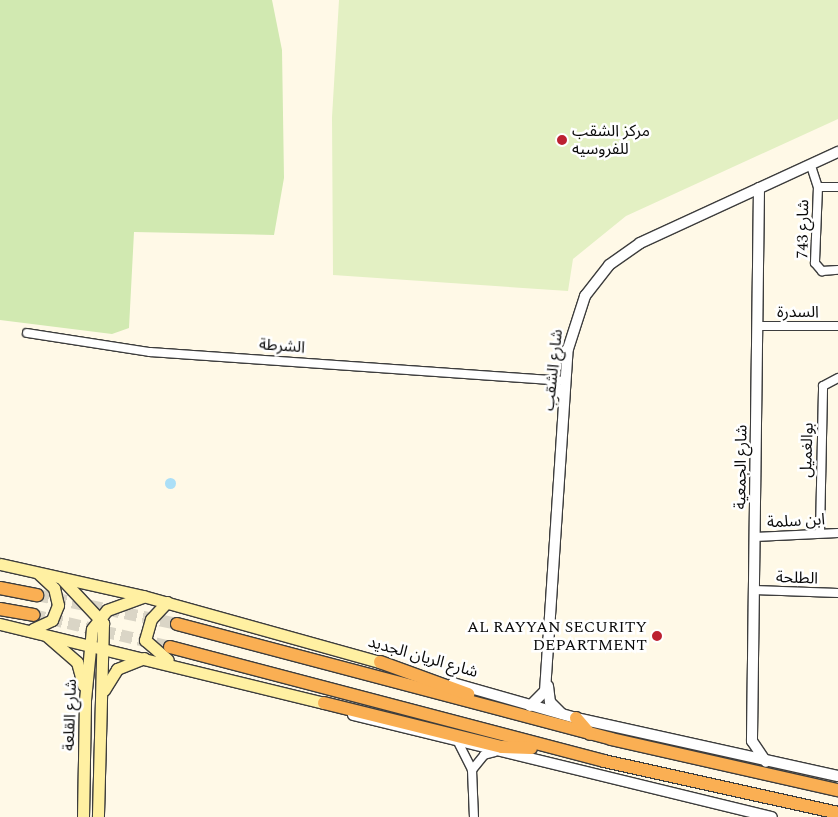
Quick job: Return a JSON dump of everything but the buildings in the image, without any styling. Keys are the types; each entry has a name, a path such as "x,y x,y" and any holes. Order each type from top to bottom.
{"highway":[{"path":"0,588 37,595"},
{"path":"0,609 33,615"},
{"name":"شارع الريان الجديد","path":"178,624 590,734 838,790"},
{"path":"170,647 556,749 838,813"},
{"path":"380,662 553,724"},
{"path":"324,703 502,747 556,749"},
{"path":"576,718 590,734"}],"main road":[{"name":"شارع الريان الجديد","path":"0,564 167,602 380,662"},
{"path":"32,629 45,625 58,604 54,588 37,573"},
{"path":"60,577 99,616 143,596"},
{"path":"167,602 151,619 145,640 156,653 180,667"},
{"name":"شارع القلعة","path":"84,817 85,700 91,644 99,616"},
{"name":"شارع القلعة","path":"98,817 104,648 99,616"},
{"path":"0,624 32,629 324,703"},
{"path":"32,629 68,650 77,662 85,700"},
{"path":"103,692 117,669 146,658"}],"street":[{"name":"شارع الشقب","path":"759,191 838,152"},
{"name":"شارع الشقب","path":"563,459 564,397 567,363 577,312 602,272 640,243 838,157"},
{"name":"شارع 743","path":"812,169 818,187 815,262 822,271 838,270"},
{"path":"818,187 838,187"},
{"name":"شارع الجمعية","path":"752,741 759,191"},
{"name":"شارع الشقب","path":"562,714 552,705 548,692 563,459 574,340 594,290 634,251 721,208"},
{"name":"السدرة","path":"758,326 838,326"},
{"name":"الشرطة","path":"27,333 150,352 566,379"},
{"path":"564,397 550,378 567,363"},
{"name":"بوالغميل","path":"820,533 823,386 838,378"},
{"name":"ابن سلمة","path":"755,537 838,533"},
{"name":"الطلحة","path":"754,590 838,592"},
{"name":"شارع الشقب","path":"530,706 544,694 553,601"},
{"name":"شارع الريان الجديد","path":"380,662 576,718 734,755 838,776"},
{"path":"324,703 370,722 772,817"},
{"path":"734,755 742,753 752,741 766,762"},
{"path":"459,744 472,770 474,817"},
{"path":"472,770 479,759 495,752"}],"green space":[{"path":"0,0 272,0 282,50 284,178 274,235 134,232 129,328 112,334 0,320"},
{"name":"مركز الشقب للفروسيه","path":"339,0 838,0 838,119 626,216 573,259 568,291 333,275 332,117"}],"water":[{"path":"170,477 176,483 170,489 164,483"}],"tunnel":[{"path":"37,595 177,624"},
{"path":"33,615 170,647"}],"place":[{"name":"مركز الشقب للفروسيه","path":"562,140"},
{"name":"AL RAYYAN SECURITY DEPARTMENT","path":"657,636"}]}
